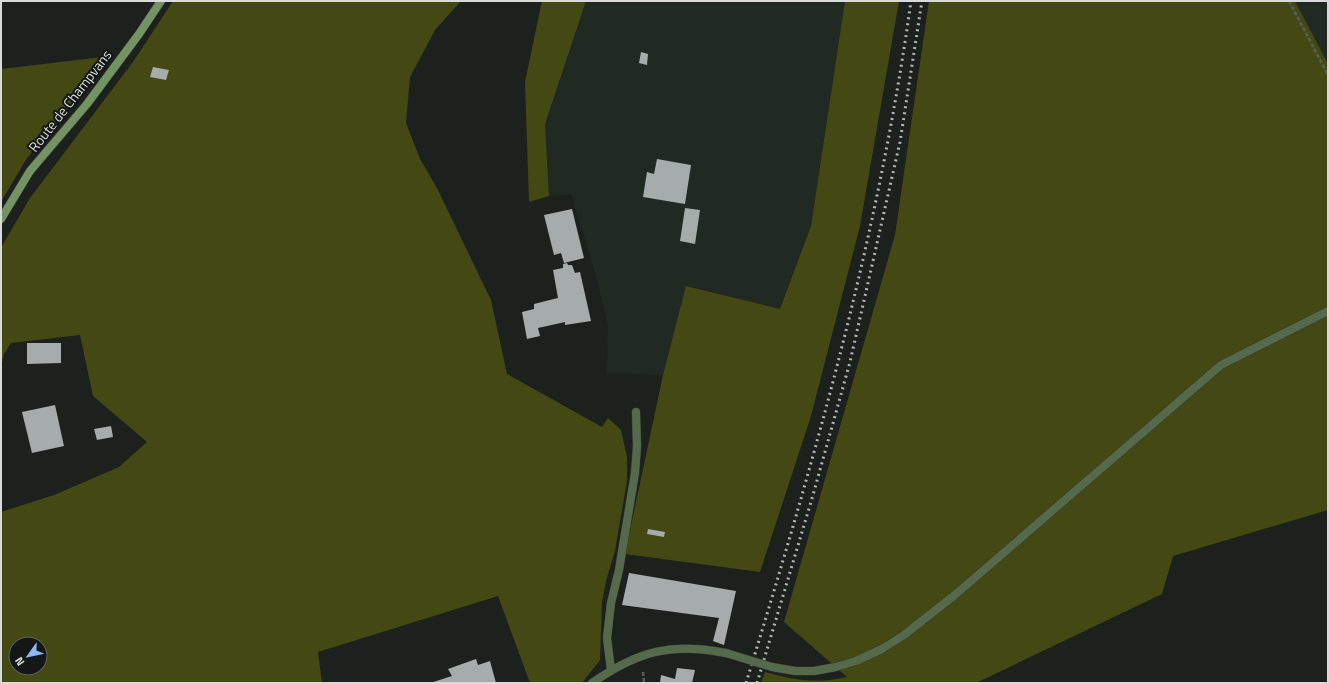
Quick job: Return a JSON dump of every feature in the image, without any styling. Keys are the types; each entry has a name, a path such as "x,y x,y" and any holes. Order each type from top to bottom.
{"main road":[{"name":"Route de Champvans","path":"1,219 30,171 87,104 139,34 161,1"}],"street":[{"path":"592,683 611,670 638,658 672,648 705,649 726,653 772,667 795,671 814,671 836,667 856,661 882,649 956,594 1221,365 1328,311"},
{"path":"611,670 607,638 611,603 619,570 635,473 637,446 636,412"}],"path":[{"path":"1290,1 1328,75"}],"shaded area":[{"path":"586,1 845,1 811,226 780,309 687,286 663,375 607,373 608,325 595,272 571,194 549,196 545,124"},
{"path":"1295,1 1328,1 1328,64"}],"green space":[{"path":"173,1 461,1 435,30 410,77 406,123 420,159 437,188 491,300 507,374 602,427 608,418 621,430 627,457 627,481 615,551 606,581 602,602 600,660 582,683 530,683 498,596 318,652 322,683 1,683 1,512 54,495 119,467 147,442 93,396 80,335 11,343 4,354 1,367 2,246 30,198 133,62"},
{"path":"542,1 586,1 545,124 549,196 529,202 525,82"},
{"path":"845,1 899,1 860,226 811,416 760,572 625,554 663,375 686,286 780,309 811,226"},
{"path":"929,1 1295,1 1328,64 1328,510 1173,556 1162,594 976,683 761,683 765,672 796,679 816,681 847,677 784,622 895,235"},
{"path":"111,56 27,158 1,202 1,69"}],"building":[{"path":"641,52 648,54 647,65 639,63"},
{"path":"153,67 169,70 166,80 150,77"},
{"path":"657,159 691,165 685,204 643,197 647,172 654,174"},
{"path":"685,208 700,210 695,244 680,241"},
{"path":"572,209 584,258 564,263 561,253 554,255 544,215"},
{"path":"567,263 568,265 572,265 575,273 580,272 591,321 565,325 565,322 538,328 540,336 527,339 522,312 534,309 534,304 558,298 553,270 563,268 563,264"},
{"path":"27,343 61,343 61,363 27,364"},
{"path":"55,405 64,446 32,453 22,412"},
{"path":"111,426 113,437 97,440 94,429"},
{"path":"648,529 665,532 664,537 647,534"},
{"path":"629,573 736,591 724,645 713,641 719,618 622,605"},
{"path":"476,659 478,665 490,661 496,683 430,683 452,676 448,669"},
{"path":"677,668 695,670 692,683 660,683 661,675 675,679"}],"railway":[{"path":"746,683 772,599 820,430 863,260 898,88 911,1"},
{"path":"757,683 813,495 850,362 900,142 922,1"}]}
